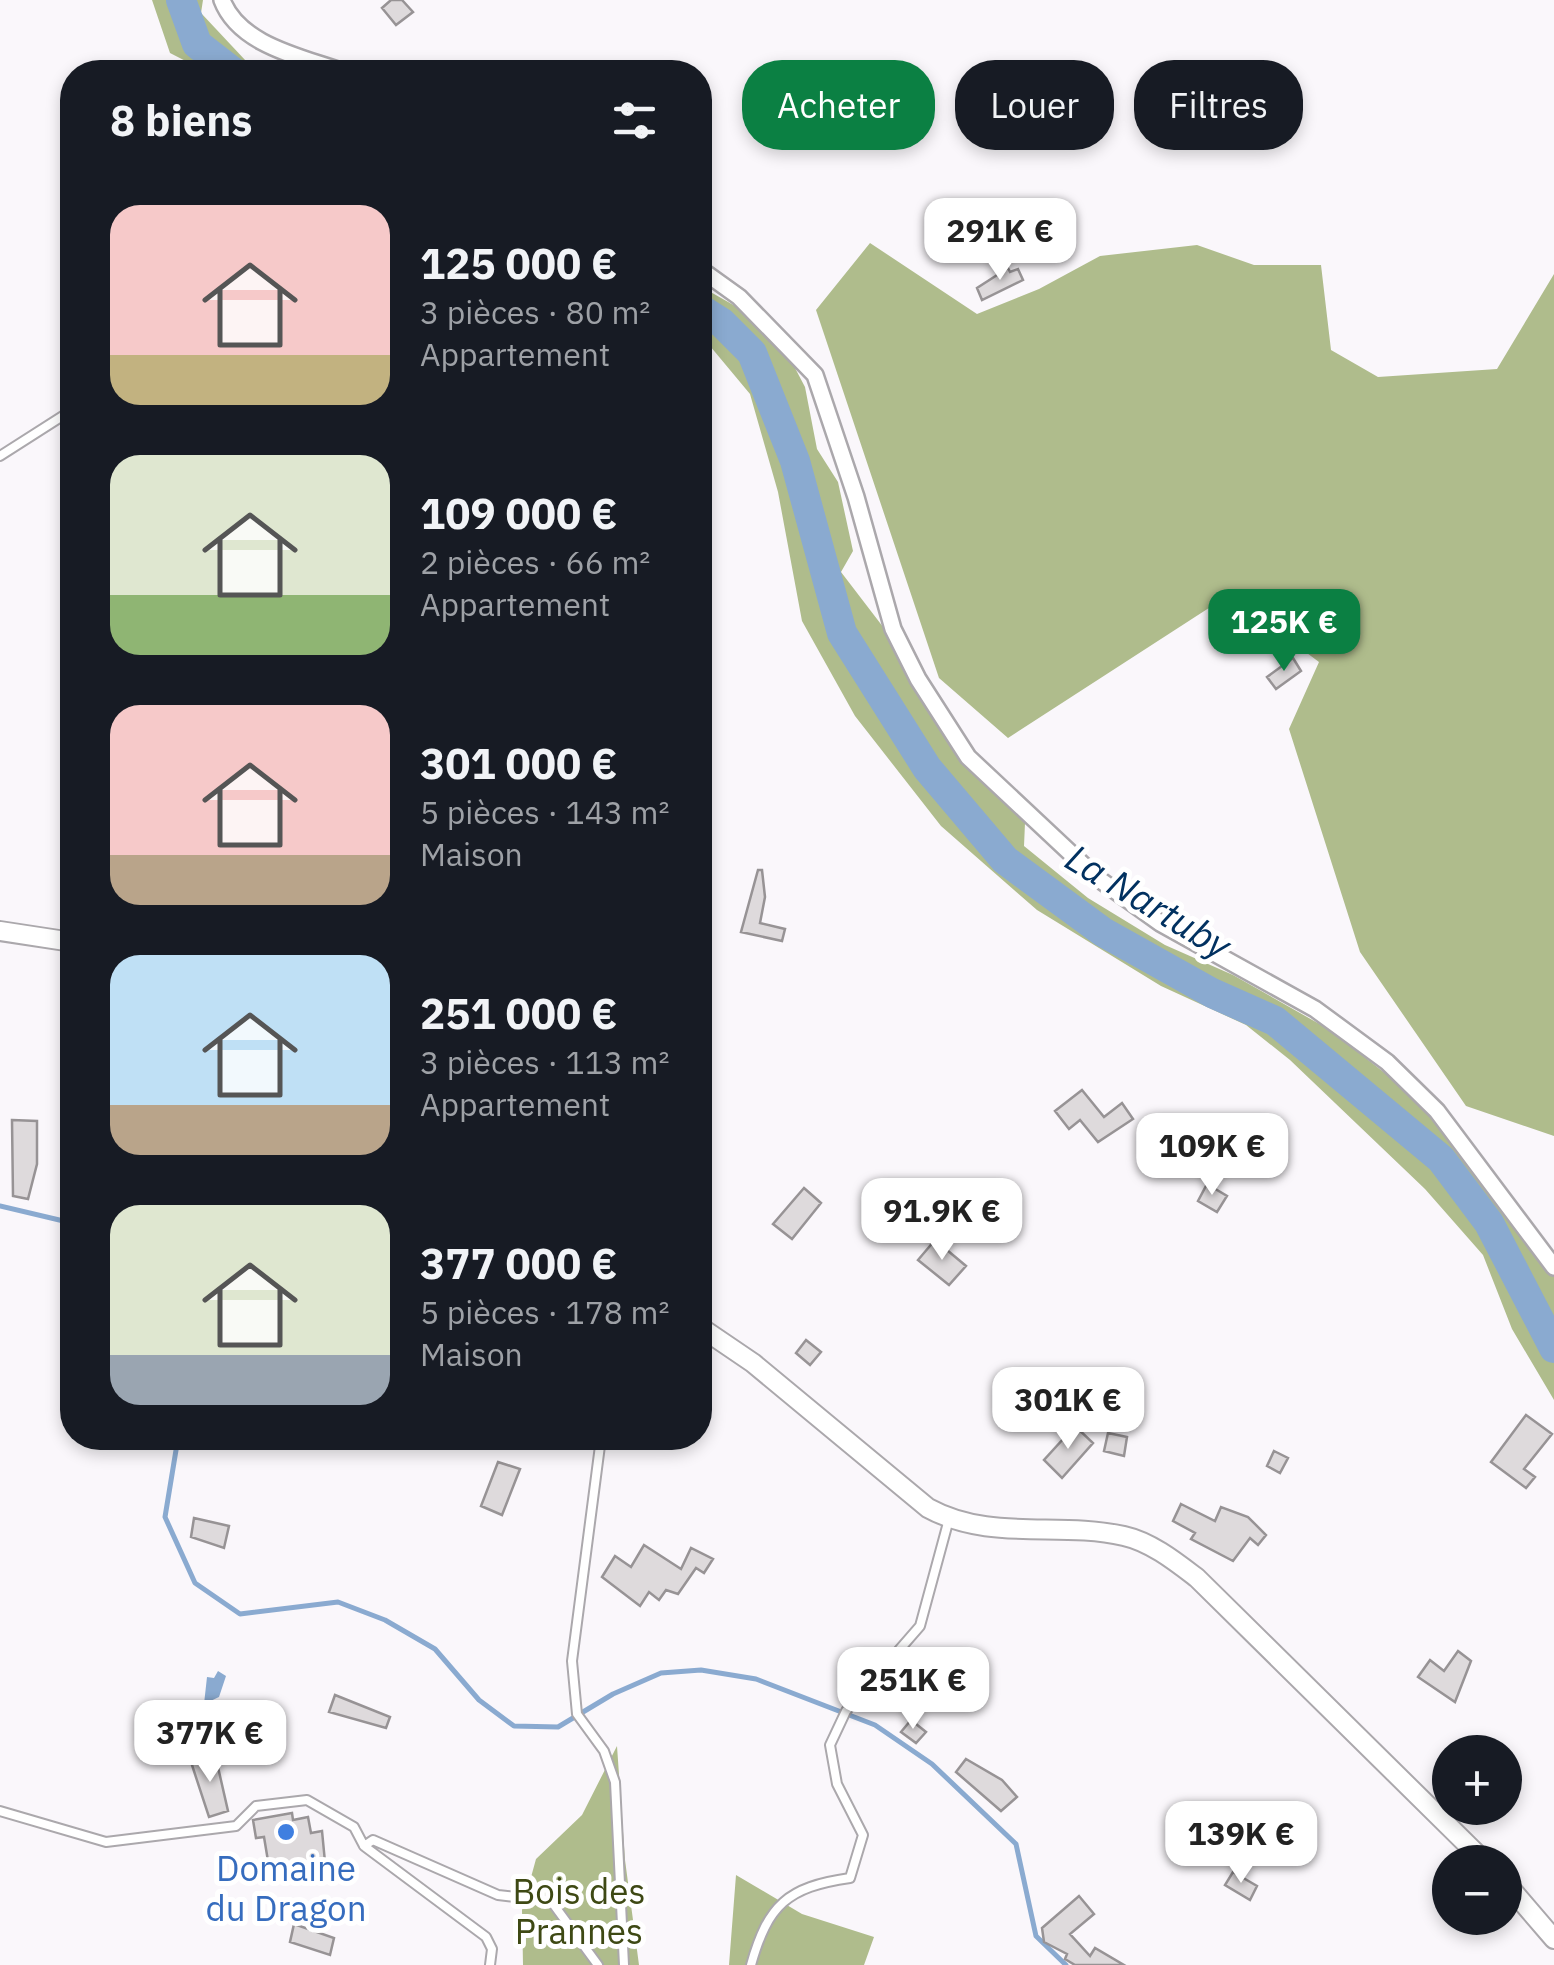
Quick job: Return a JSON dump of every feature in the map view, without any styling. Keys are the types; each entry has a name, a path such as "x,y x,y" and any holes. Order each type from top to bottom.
{"street":[{"path":"222,0 228,17 244,33 313,60"},
{"path":"712,277 739,296 815,375 856,497 893,629 918,679 968,757 1096,877 1160,923 1316,1009 1386,1062 1437,1111 1554,1267"},
{"path":"0,931 60,940"},
{"path":"712,1335 753,1363 928,1508 949,1519 979,1528 1128,1536 1172,1559 1198,1578 1468,1845"},
{"path":"1522,1902 1554,1939"}],"lane":[{"path":"0,456 60,418"},
{"path":"599,1450 572,1661 572,1697 590,1737 604,1751 615,1782 624,1965"},
{"path":"751,1965 763,1924 785,1898 817,1883 850,1878 863,1835 837,1784 830,1745 844,1713 920,1626 949,1519"},
{"path":"0,1811 106,1842 236,1826 256,1806 307,1800 354,1827 364,1846 486,1938 492,1949 490,1965"},
{"path":"364,1846 373,1840 498,1895 551,1901 598,1965"}],"green space":[{"path":"152,0 203,0 201,13 245,60 184,60 170,53"},
{"path":"870,243 977,314 1039,289 1100,256 1197,245 1254,265 1321,265 1331,350 1378,377 1497,369 1554,274 1554,1136 1466,1106 1360,952 1289,729 1319,662 1229,595 1008,738 939,678 816,310"},
{"name":"La Nartuby","path":"712,293 751,315 780,344 795,368 805,387 817,449 838,482 853,551 841,572 890,636 916,693 965,764 1025,823 1024,846 1088,898 1165,945 1233,975 1330,1030 1437,1114 1554,1272 1554,1400 1512,1329 1483,1255 1425,1189 1290,1060 1246,1025 1161,986 1037,910 941,826 855,716 802,621 778,492 750,394 712,348"},
{"name":"Bois des Prannes","path":"617,1746 625,1860 639,1965 523,1965 522,1910 536,1859 582,1815"},
{"name":"Bois des Prannes","path":"736,1875 802,1914 874,1937 864,1965 729,1965"}],"water":[{"path":"218,1671 226,1676 219,1697 204,1704 207,1677 214,1678"}],"building":[{"path":"391,0 402,0 413,12 396,25 382,8"},
{"path":"1008,268 1010,272 1018,269 1023,280 982,300 977,288"},
{"path":"1293,658 1301,671 1276,689 1267,677"},
{"path":"758,870 762,870 765,897 760,923 785,929 782,941 741,932"},
{"path":"1082,1090 1104,1117 1122,1103 1133,1119 1098,1142 1080,1120 1069,1129 1055,1111"},
{"path":"12,1120 37,1121 37,1164 28,1199 13,1196"},
{"path":"1207,1184 1227,1196 1217,1212 1198,1201"},
{"path":"804,1188 821,1203 792,1239 773,1224"},
{"path":"935,1240 966,1266 949,1285 918,1260"},
{"path":"806,1340 821,1352 810,1365 796,1353"},
{"path":"1526,1415 1552,1434 1524,1469 1535,1477 1526,1488 1491,1462"},
{"path":"1075,1426 1093,1443 1062,1478 1044,1460"},
{"path":"1108,1433 1127,1437 1124,1456 1104,1451"},
{"path":"1274,1451 1288,1458 1280,1473 1267,1466"},
{"path":"498,1462 520,1469 502,1515 481,1506"},
{"path":"1181,1504 1215,1521 1221,1507 1248,1517 1266,1535 1258,1545 1250,1538 1233,1561 1191,1539 1195,1533 1173,1521"},
{"path":"194,1518 229,1526 224,1548 191,1537"},
{"path":"644,1545 681,1569 691,1548 713,1559 704,1573 696,1568 678,1594 666,1590 659,1600 649,1592 640,1606 602,1577 615,1556 631,1567"},
{"path":"1458,1651 1471,1661 1455,1702 1418,1677 1430,1660 1444,1671"},
{"path":"335,1695 390,1717 386,1728 329,1712"},
{"path":"911,1720 926,1732 916,1743 901,1732"},
{"path":"215,1754 228,1811 209,1817 191,1762"},
{"path":"966,1759 1002,1780 1017,1797 1001,1811 956,1772"},
{"path":"292,1813 293,1820 308,1817 311,1833 322,1831 325,1862 314,1863 315,1870 299,1872 297,1861 269,1867 264,1837 256,1838 253,1820"},
{"path":"1233,1872 1257,1886 1250,1900 1225,1885"},
{"path":"1079,1896 1094,1914 1070,1934 1090,1956 1095,1948 1124,1965 1075,1965 1065,1959 1067,1954 1044,1942 1042,1928"},
{"path":"294,1924 334,1938 330,1955 290,1942"}],"waterway":[{"name":"La Nartuby","path":"181,0 197,44 218,60"},
{"name":"La Nartuby","path":"712,317 752,353 795,461 842,633 927,768 1005,860 1103,932 1212,993 1275,1021 1441,1159 1489,1223 1554,1348"},
{"path":"0,1206 60,1220"},
{"path":"176,1450 165,1517 195,1583 240,1614 338,1602 385,1620 435,1649 479,1700 514,1726 558,1727 613,1694 661,1673 701,1670 756,1679 875,1725 932,1764 1016,1844 1036,1936 1066,1965"}],"place":[{"name":"Domaine du Dragon","path":"286,1832"}]}
